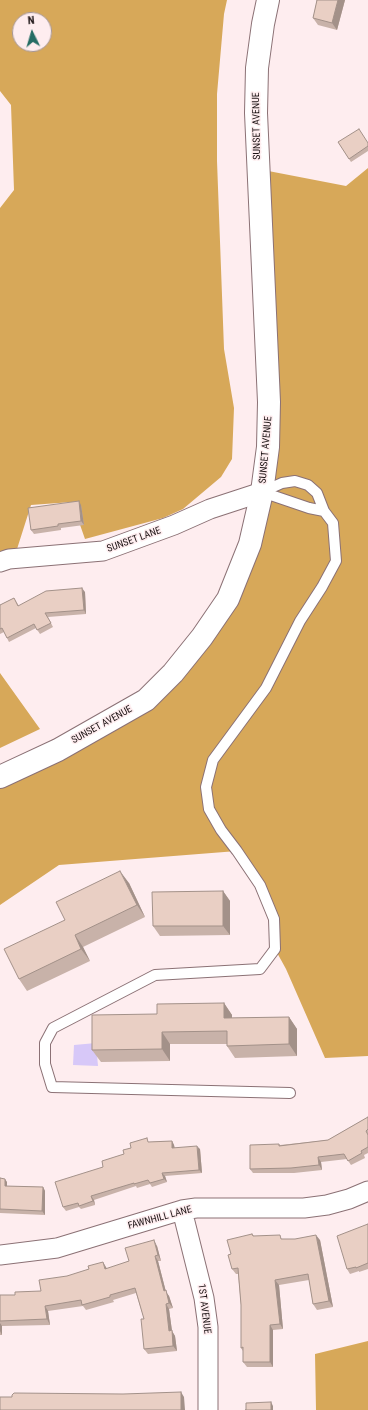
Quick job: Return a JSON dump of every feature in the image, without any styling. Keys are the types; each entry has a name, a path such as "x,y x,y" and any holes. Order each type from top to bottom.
{"street":[{"name":"SUNSET AVENUE","path":"0,778 58,750 146,700 173,673 202,637 228,599 250,544 262,492 268,447 269,402 256,113 258,68 263,24 268,0"},
{"name":"SUNSET LANE","path":"0,562 9,559 103,551 174,526 210,509 262,492"},
{"name":"FAWNHILL LANE","path":"0,1255 57,1248 182,1210 196,1208 304,1208 349,1200 368,1191"},
{"name":"1ST AVENUE","path":"182,1210 204,1298 208,1327 208,1410"}],"lane":[{"path":"262,492 282,483 295,481 308,485 317,493 324,510 333,524 336,561 322,587 300,621 266,688 213,760 206,787 209,809 221,830 260,885 274,919 275,949 260,969 155,975 53,1028 45,1043 45,1064 52,1087 290,1093"},
{"path":"262,492 309,508 324,510"}],"shaded area":[{"path":"0,0 227,0 224,14 217,94 217,161 224,349 234,408 232,459 221,477 183,509 163,518 85,539 72,502 31,505 17,549 0,557 0,208 14,190 11,105 0,91"},
{"path":"368,168 368,1056 325,1058 286,969 275,949 274,919 237,851 59,865 0,905 0,777 146,700 202,637 262,492 258,169 346,186"},
{"path":"0,673 40,729 0,748"},
{"path":"96,1043 98,1066 73,1065 74,1045"},
{"path":"368,1341 368,1410 316,1410 315,1354"}],"building":[{"path":"317,0 338,0 332,23 313,18"},
{"path":"359,129 368,143 368,146 349,159 338,142"},
{"path":"79,501 81,521 31,530 28,508"},
{"path":"82,588 84,610 45,613 51,623 37,630 34,624 7,638 2,628 0,629 0,605 14,598 18,606 46,591"},
{"path":"120,871 137,905 75,935 81,949 19,979 4,949 65,920 56,902"},
{"path":"223,891 223,926 153,926 152,892"},
{"path":"224,1003 224,1018 289,1017 289,1044 227,1046 227,1031 162,1032 162,1049 92,1050 92,1015 157,1014 157,1004"},
{"path":"368,1117 368,1129 366,1131 368,1135 368,1147 361,1151 362,1153 348,1161 344,1154 318,1157 319,1165 291,1168 250,1169 250,1145 279,1144 279,1146 328,1140"},
{"path":"147,1138 148,1142 172,1141 172,1148 197,1146 199,1170 162,1173 164,1179 150,1183 148,1180 134,1183 91,1196 93,1201 79,1206 78,1203 63,1207 55,1182 103,1167 102,1161 124,1154 123,1150 131,1148 130,1143"},
{"path":"0,1178 5,1179 5,1186 43,1187 42,1211 0,1209"},
{"path":"368,1224 368,1263 356,1268 347,1269 337,1236"},
{"path":"252,1234 253,1236 280,1235 281,1239 295,1239 316,1235 329,1301 313,1304 308,1274 275,1280 280,1324 270,1325 270,1362 243,1362 243,1347 241,1348 241,1305 238,1268 232,1269 228,1255 231,1254 227,1240"},
{"path":"154,1240 158,1255 155,1256 164,1291 166,1290 169,1303 166,1304 169,1331 172,1330 173,1346 144,1349 141,1319 144,1319 135,1288 82,1305 81,1300 45,1306 47,1319 0,1321 0,1295 15,1295 15,1292 41,1291 39,1280 67,1276 89,1269 88,1266 103,1262 105,1269 129,1261 125,1248"},
{"path":"181,1392 181,1410 0,1410 0,1397 12,1397 14,1393 123,1394"},
{"path":"271,1402 271,1410 246,1410 246,1403"}]}
